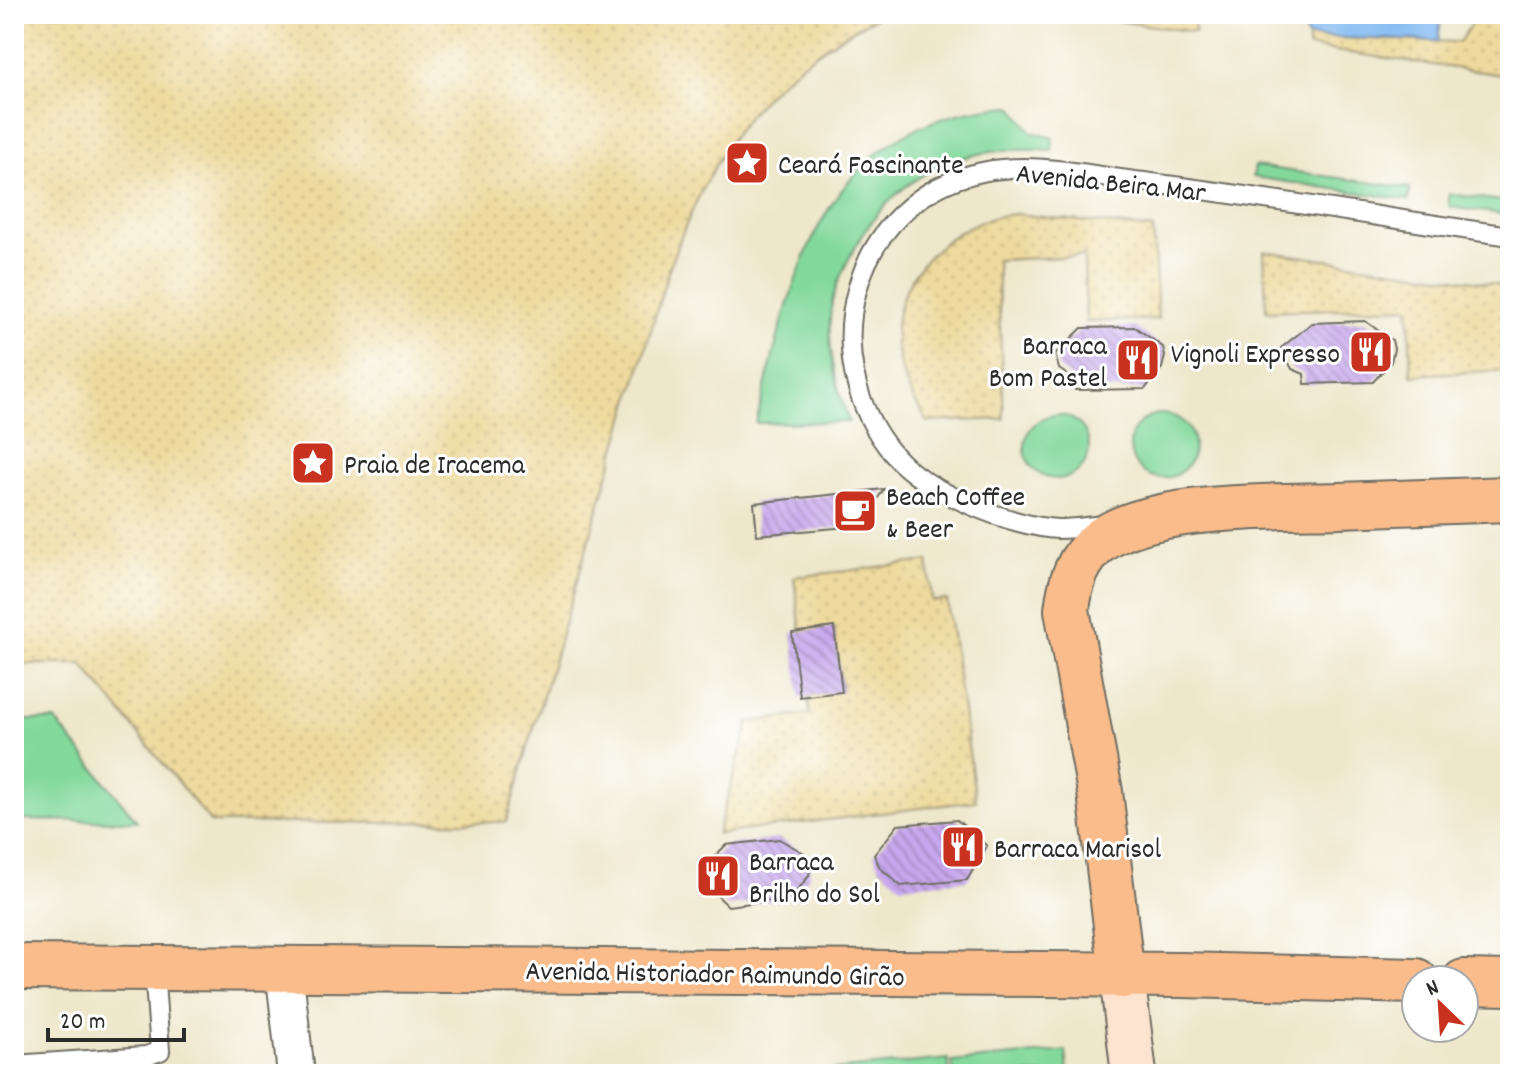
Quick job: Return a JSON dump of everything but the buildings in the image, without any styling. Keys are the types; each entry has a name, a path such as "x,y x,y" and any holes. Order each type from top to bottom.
{"main road":[{"name":"Avenida Beira Mar","path":"1140,523 1238,508 1510,499"},
{"path":"1134,1074 1100,792 1067,610 1070,586 1086,555 1113,533 1140,523"},
{"name":"Avenida Historiador Raimundo Girão","path":"14,967 1400,981"},
{"path":"1480,982 1510,983"}],"street":[{"path":"284,968 296,1074"}],"lane":[{"name":"Avenida Beira Mar","path":"1140,523 1056,529 1021,521 977,509 945,492 895,457 871,419 854,380 849,326 858,283 882,236 910,207 980,172 1025,167 1510,236"},
{"path":"14,1065 146,1056 160,1051 153,967"}],"green space":[{"path":"1012,106 1032,132 1053,138 1052,151 992,152 938,167 914,180 893,198 873,220 848,261 832,300 830,337 836,380 849,422 756,423 785,311 804,259 827,212 858,171 897,139 948,117"},
{"path":"1255,166 1410,188 1409,200 1253,177"},
{"path":"1449,194 1510,202 1510,215 1449,207"},
{"path":"1162,414 1174,416 1185,423 1192,434 1192,458 1185,469 1174,476 1162,478 1150,476 1139,469 1132,458 1130,446 1132,434 1139,423 1150,416"},
{"path":"1051,415 1063,415 1080,424 1087,435 1087,459 1080,470 1063,479 1051,479 1039,474 1030,465 1025,453 1025,441 1030,429 1039,420"},
{"path":"14,720 55,720 137,821 14,820"},
{"path":"1066,1051 1068,1074 954,1074 952,1062"},
{"path":"948,1059 950,1074 833,1074 833,1070"}],"sand":[{"name":"Praia de Iracema","path":"14,14 882,14 805,61 775,87 727,146 707,180 671,262 506,822 211,823 82,664 14,664"},
{"path":"1072,14 1194,14 1195,32"},
{"path":"1478,14 1510,14 1510,76 1308,47 1308,37 1459,42"},
{"path":"1016,214 1153,229 1158,319 1086,322 1084,256 997,260 1004,419 928,422 906,384 899,363 897,317 904,294 915,273 949,239 970,226"},
{"path":"1264,251 1510,286 1510,370 1411,375 1409,307 1266,311"},
{"path":"928,561 932,601 947,600 976,801 717,834 749,722 810,714 808,696 842,691 834,628 801,632 794,577"}],"water":[{"path":"1295,14 1442,14 1438,41 1308,37"}],"place":[{"name":"Ceará Fascinante","path":"747,163"},
{"name":"Vignoli Expresso","path":"1371,352"},
{"name":"Barraca Bom Pastel","path":"1138,360"},
{"name":"Praia de Iracema","path":"313,463"},
{"name":"Beach Coffee & Beer","path":"855,511"},
{"name":"Barraca Marisol","path":"963,847"},
{"name":"Barraca Brilho do Sol","path":"718,876"}]}
